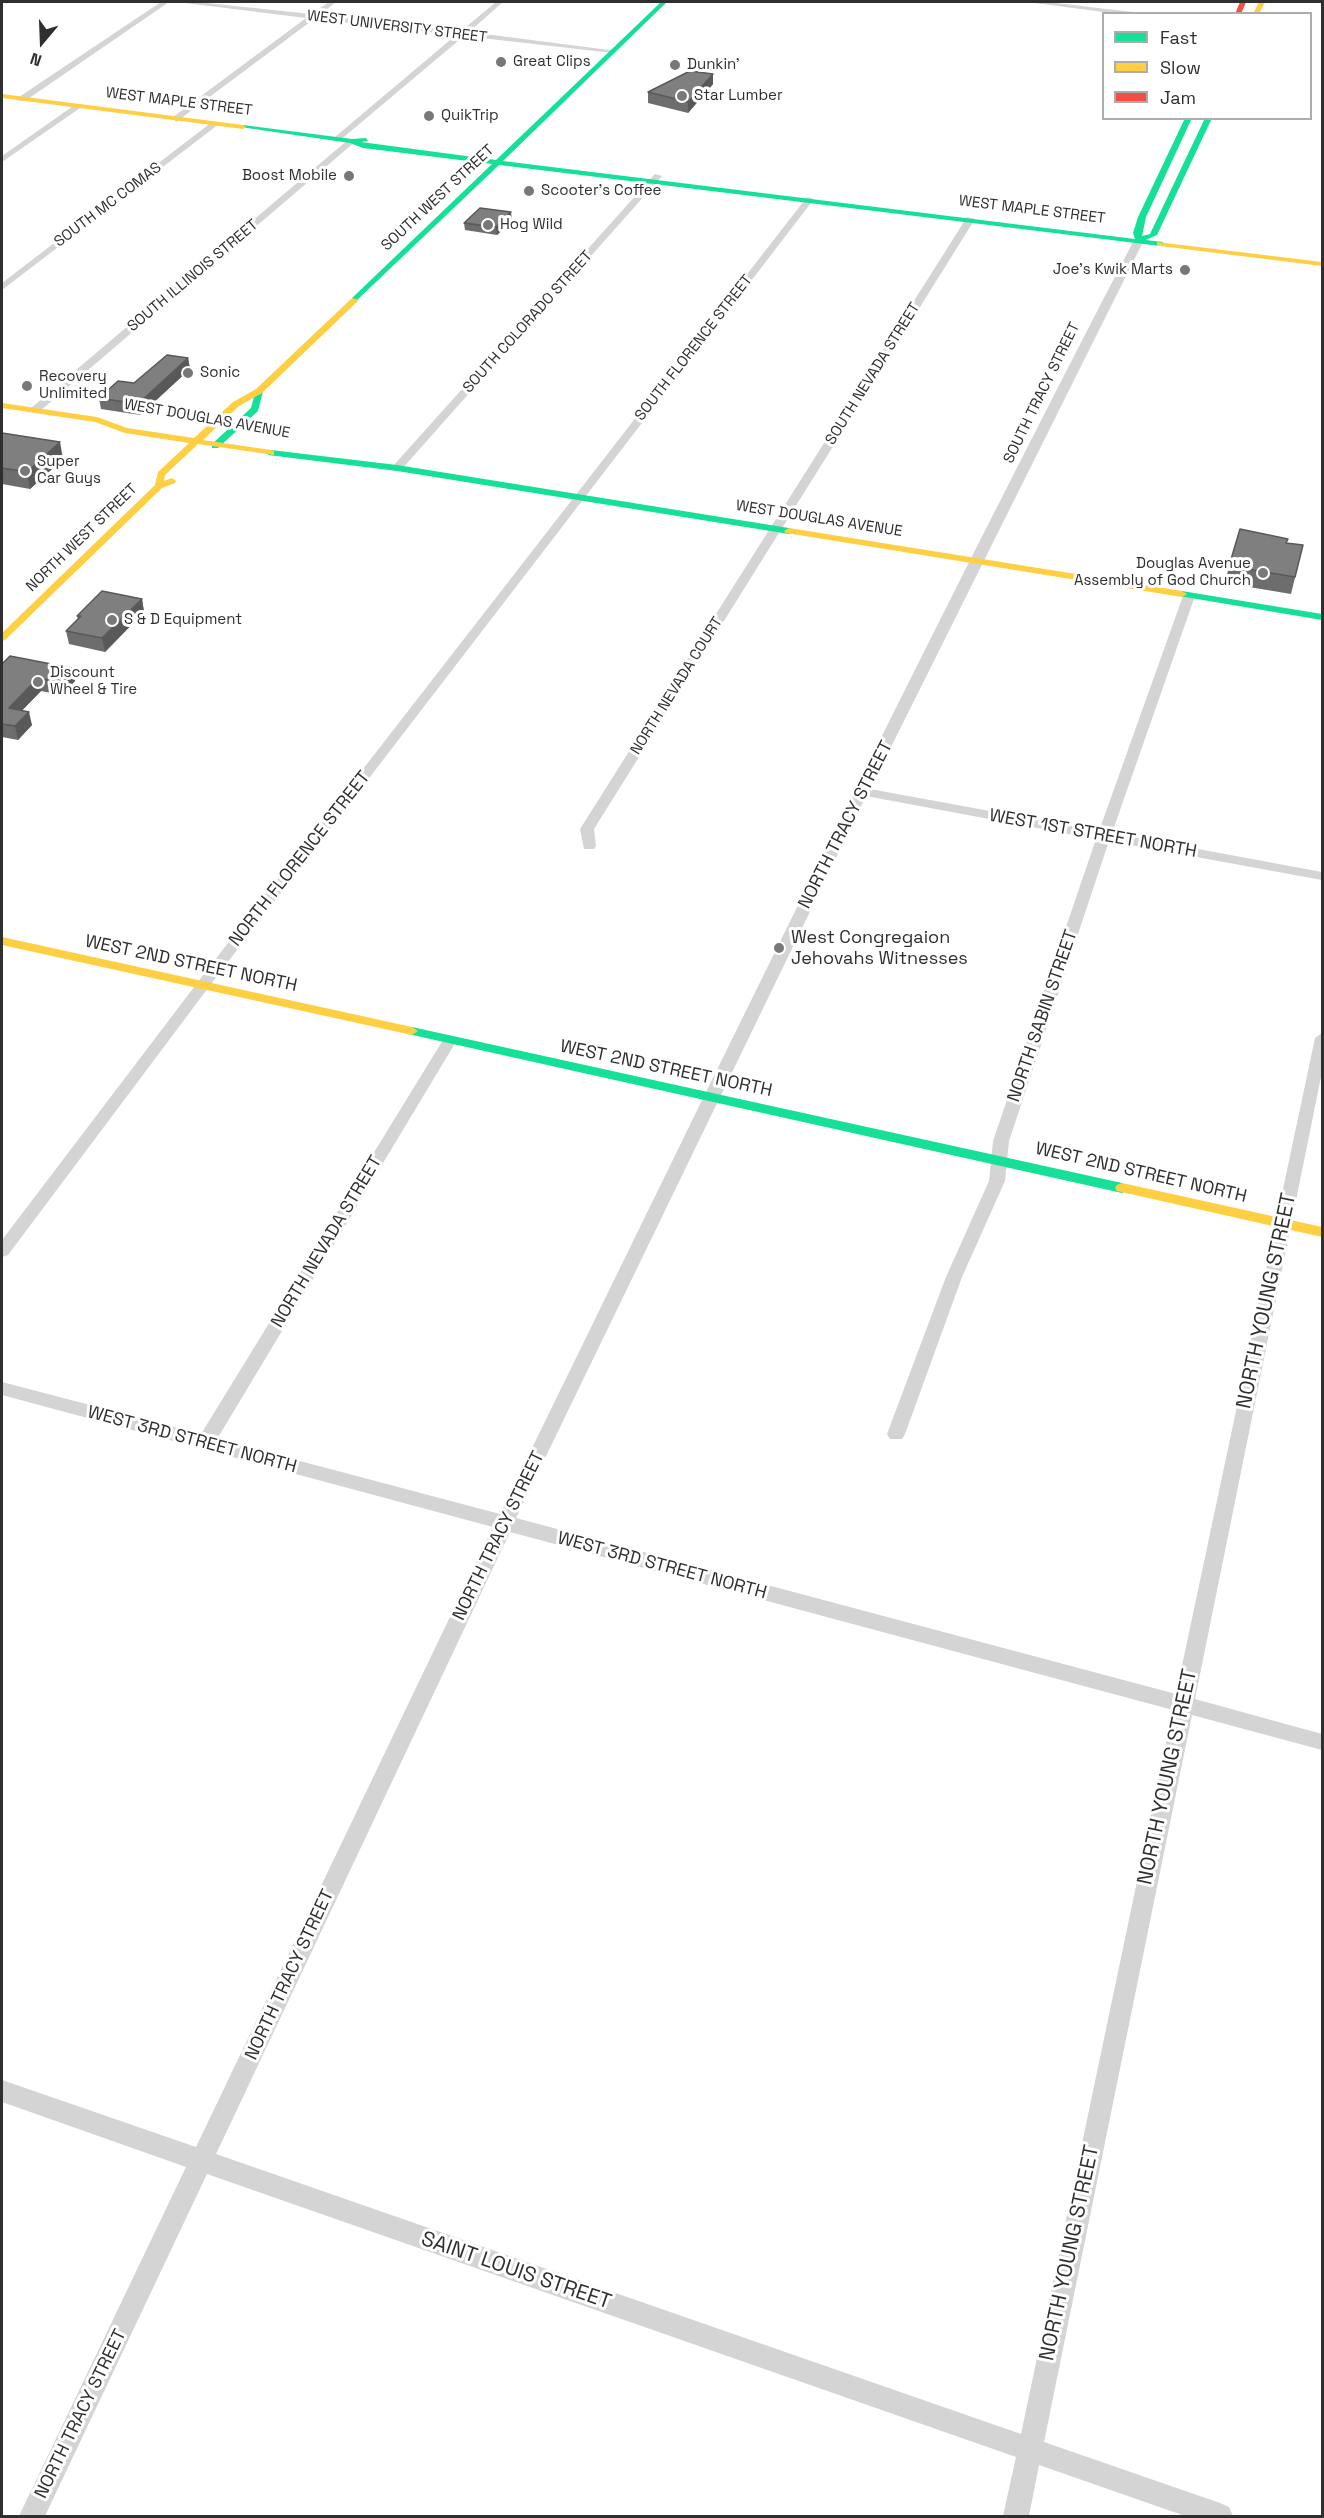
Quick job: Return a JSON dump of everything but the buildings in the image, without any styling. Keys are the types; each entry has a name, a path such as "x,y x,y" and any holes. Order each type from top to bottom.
{"street":[{"path":"22,99 165,2"},
{"name":"WEST UNIVERSITY STREET","path":"181,2 614,51"},
{"path":"176,119 333,2"},
{"path":"338,140 500,2"},
{"name":"SOUTH WEST STREET","path":"200,437 236,404 259,391 503,160 664,2"},
{"path":"1031,2 1127,12"},
{"name":"WEST MAPLE STREET","path":"2,96 338,140 371,140 655,180 1323,264"},
{"path":"2,159 79,106"},
{"name":"SOUTH TRACY STREET","path":"977,562 1139,240 1137,233 1142,217 1188,120"},
{"name":"SOUTH TRACY STREET","path":"1139,240 1153,235 1208,120"},
{"name":"SOUTH MC COMAS","path":"2,287 215,124"},
{"name":"SOUTH ILLINOIS STREET","path":"35,410 352,141"},
{"name":"SOUTH COLORADO STREET","path":"398,468 655,180"},
{"name":"SOUTH FLORENCE STREET","path":"578,497 810,199"},
{"path":"1089,234 1128,226 1142,217"},
{"name":"SOUTH NEVADA STREET","path":"776,529 970,219"},
{"name":"SOUTH WEST STREET","path":"220,441 255,409 259,391"},
{"name":"WEST DOUGLAS AVENUE","path":"2,405 97,420 125,430 287,449 310,457 398,468 1323,617"},
{"name":"NORTH WEST STREET","path":"159,486 161,474 200,437"},
{"path":"202,458 220,441"},
{"name":"NORTH WEST STREET","path":"2,638 159,486 183,477"},
{"name":"NORTH FLORENCE STREET","path":"2,1251 578,497"},
{"name":"NORTH NEVADA COURT","path":"589,846 587,829 776,529"},
{"name":"NORTH TRACY STREET","path":"32,2517 504,1524 784,948 977,562"},
{"name":"NORTH SABIN STREET","path":"896,1434 954,1277 997,1181 1000,1141 1189,596"},
{"name":"WEST 1ST STREET NORTH","path":"864,792 1323,876"},
{"name":"WEST 2ND STREET NORTH","path":"2,941 1323,1232"},
{"name":"NORTH YOUNG STREET","path":"1016,2517 1323,1038"},
{"name":"NORTH NEVADA STREET","path":"204,1444 450,1040"},
{"name":"WEST 3RD STREET NORTH","path":"2,1388 204,1444 1323,1742"},
{"name":"SAINT LOUIS STREET","path":"2,2091 1220,2517"}],"traffic: fast":[{"path":"355,300 664,2"},
{"path":"1188,120 1142,217 1137,233 1139,240 1153,235 1208,120"},
{"path":"243,127 352,141 366,140"},
{"path":"352,141 363,146 1160,244"},
{"path":"215,446 255,409 259,391"},
{"path":"271,453 397,468 789,531"},
{"path":"1182,594 1322,617"},
{"path":"412,1031 1122,1188"}],"traffic: slow":[{"path":"1257,12 1262,2"},
{"path":"2,96 243,127"},
{"path":"1160,244 1322,264"},
{"path":"159,486 161,474 236,404 259,391 355,300"},
{"path":"2,405 97,420 125,430 271,453"},
{"path":"2,638 159,486 172,481"},
{"path":"789,531 1182,594"},
{"path":"2,941 412,1031"},
{"path":"1122,1188 1322,1232"}],"traffic: jam":[{"path":"1239,12 1243,2"}],"place":[{"name":"Great Clips","path":"501,62"},
{"name":"Dunkin'","path":"675,65"},
{"name":"Star Lumber","path":"682,96"},
{"name":"QuikTrip","path":"429,116"},
{"name":"Boost Mobile","path":"349,176"},
{"name":"Scooter's Coffee","path":"529,191"},
{"name":"Hog Wild","path":"488,225"},
{"name":"Joe's Kwik Marts","path":"1185,270"},
{"name":"Sonic","path":"188,373"},
{"name":"Recovery Unlimited","path":"27,386"},
{"name":"Super Car Guys","path":"25,471"},
{"name":"Douglas Avenue Assembly of God Church","path":"1263,573"},
{"name":"S & D Equipment","path":"112,620"},
{"name":"Discount Wheel & Tire","path":"38,682"},
{"name":"West Congregaion Jehovahs Witnesses","path":"779,948"}]}
